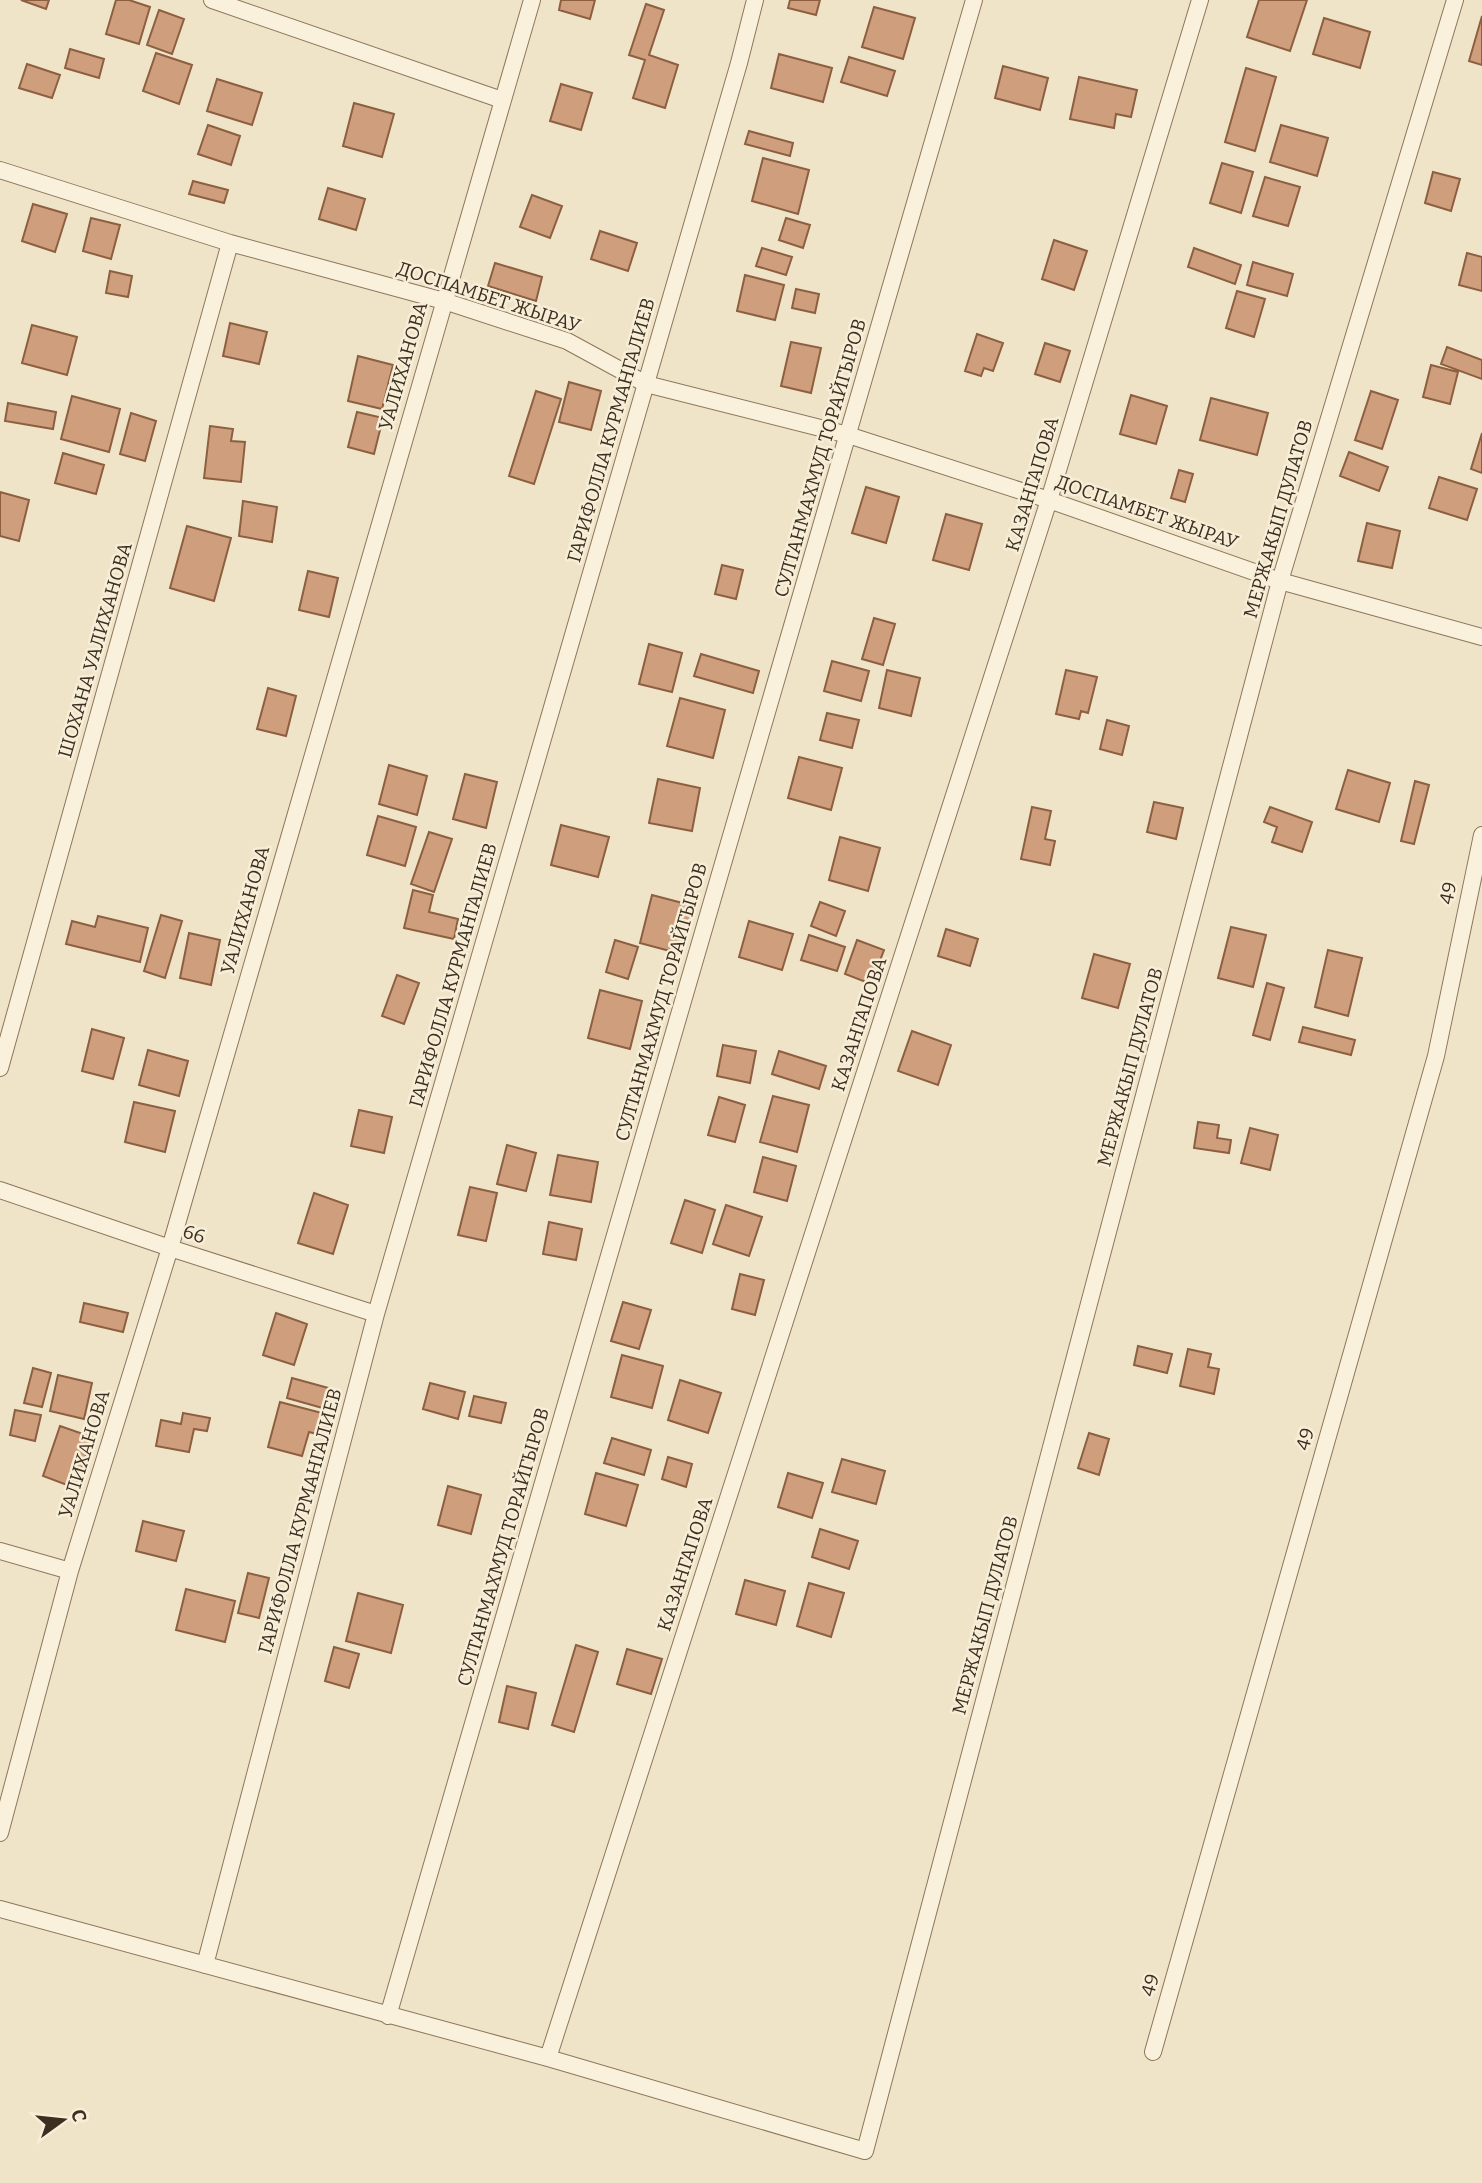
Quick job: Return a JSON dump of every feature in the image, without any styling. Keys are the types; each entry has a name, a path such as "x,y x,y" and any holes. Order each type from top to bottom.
{"street":[{"path":"212,0 502,100"},
{"name":"УАЛИХАНОВА","path":"0,1833 70,1571 170,1248 532,0"},
{"name":"ГАРИФОЛЛА КУРМАНГАЛИЕВ","path":"205,1965 376,1314 755,0"},
{"name":"СУЛТАНМАХМУД ТОРАЙГЫРОВ","path":"388,2016 974,0"},
{"name":"КАЗАНГАПОВА","path":"548,2058 1049,500 1200,0"},
{"name":"МЕРЖАКЫП ДУЛАТОВ","path":"548,2058 865,2151 1280,581 1455,0"},
{"name":"ДОСПАМБЕТ ЖЫРАУ","path":"1,174 230,243 444,301 567,341 646,384 848,435 1049,500 1280,581 1482,637"},
{"name":"ШОХАНА УАЛИХАНОВА","path":"0,1068 230,243"},
{"name":"49","path":"1153,2052 1436,1056 1482,835"},
{"name":"66","path":"0,1190 376,1314"},
{"path":"0,1551 70,1571"},
{"path":"0,1909 548,2058"}],"building":[{"path":"21,0 49,0 46,9"},
{"path":"116,0 129,0 150,7 139,44 106,34"},
{"path":"561,0 595,0 590,19 559,10"},
{"path":"790,0 820,0 816,15 788,8"},
{"path":"1259,0 1307,0 1290,51 1247,37"},
{"path":"646,4 664,10 649,55 678,65 665,108 633,98 645,60 629,55"},
{"path":"874,7 915,18 903,59 862,47"},
{"path":"159,10 184,19 172,54 147,45"},
{"path":"1482,16 1482,65 1469,61"},
{"path":"1324,18 1370,32 1360,68 1313,54"},
{"path":"70,49 104,59 99,78 65,68"},
{"path":"156,53 192,65 179,104 143,91"},
{"path":"779,54 832,68 823,102 771,88"},
{"path":"849,57 895,71 887,96 841,82"},
{"path":"27,64 60,75 52,98 19,88"},
{"path":"1003,66 1048,78 1040,110 995,98"},
{"path":"1246,68 1276,77 1255,151 1225,142"},
{"path":"1079,77 1137,90 1131,117 1116,114 1114,128 1070,119"},
{"path":"217,79 262,93 252,125 207,111"},
{"path":"561,84 592,93 581,130 550,121"},
{"path":"354,103 394,114 382,157 343,146"},
{"path":"208,125 240,136 231,165 198,154"},
{"path":"1281,125 1328,138 1317,176 1270,162"},
{"path":"749,131 793,143 790,156 745,144"},
{"path":"763,158 809,170 798,214 752,201"},
{"path":"1222,163 1253,172 1241,213 1210,203"},
{"path":"1433,172 1460,179 1451,211 1425,203"},
{"path":"1265,177 1300,187 1288,226 1253,216"},
{"path":"193,181 228,190 224,203 189,194"},
{"path":"328,188 365,199 356,230 319,219"},
{"path":"532,195 562,206 550,238 520,227"},
{"path":"33,204 67,214 55,252 22,241"},
{"path":"91,218 120,225 111,259 83,251"},
{"path":"786,218 810,225 803,248 779,240"},
{"path":"600,231 637,243 628,271 591,259"},
{"path":"1054,240 1087,251 1074,290 1042,279"},
{"path":"762,248 792,257 786,275 756,266"},
{"path":"1194,248 1241,265 1235,284 1188,267"},
{"path":"1467,253 1482,257 1482,291 1459,285"},
{"path":"1253,262 1293,274 1287,296 1247,285"},
{"path":"495,263 542,277 536,301 488,286"},
{"path":"110,271 132,276 128,297 106,293"},
{"path":"745,275 784,285 775,320 737,311"},
{"path":"796,289 819,294 815,313 792,308"},
{"path":"1237,291 1265,299 1254,337 1226,328"},
{"path":"230,323 267,332 259,364 223,356"},
{"path":"32,325 77,337 67,375 22,363"},
{"path":"977,334 1003,343 993,371 984,368 981,376 965,371"},
{"path":"791,342 821,348 811,393 781,386"},
{"path":"1045,343 1070,351 1060,382 1035,374"},
{"path":"1447,347 1482,360 1482,379 1441,364"},
{"path":"358,356 393,365 382,409 348,401"},
{"path":"1431,365 1458,372 1450,404 1423,397"},
{"path":"569,382 601,391 591,430 559,422"},
{"path":"536,391 561,399 534,484 509,476"},
{"path":"1371,391 1398,400 1382,449 1355,440"},
{"path":"1131,395 1167,406 1156,444 1120,434"},
{"path":"72,396 120,409 109,452 61,439"},
{"path":"1211,398 1268,413 1257,455 1200,440"},
{"path":"8,403 56,412 53,429 5,421"},
{"path":"357,412 383,418 374,454 348,447"},
{"path":"131,413 156,421 145,461 120,454"},
{"path":"210,426 233,429 231,441 245,442 241,482 204,478"},
{"path":"1482,433 1482,473 1471,469"},
{"path":"1349,452 1388,467 1379,491 1340,476"},
{"path":"63,453 104,465 96,494 55,483"},
{"path":"1179,470 1193,474 1185,502 1171,498"},
{"path":"1439,477 1477,489 1467,520 1429,508"},
{"path":"866,487 899,497 886,543 852,533"},
{"path":"0,492 29,500 19,541 0,536"},
{"path":"243,501 277,507 272,542 239,536"},
{"path":"946,514 982,524 969,570 933,560"},
{"path":"1367,523 1400,531 1392,568 1358,561"},
{"path":"187,526 231,538 214,601 170,588"},
{"path":"722,565 743,570 736,599 715,594"},
{"path":"308,571 338,578 329,617 299,610"},
{"path":"874,618 895,624 883,665 862,659"},
{"path":"649,644 682,653 672,692 639,684"},
{"path":"701,654 759,671 753,693 694,676"},
{"path":"832,661 869,671 861,701 824,691"},
{"path":"887,670 920,678 911,716 879,708"},
{"path":"1066,670 1097,677 1088,713 1081,711 1079,719 1056,714"},
{"path":"268,688 296,696 286,736 257,729"},
{"path":"680,698 725,710 713,758 667,746"},
{"path":"827,713 859,720 852,748 820,740"},
{"path":"1107,720 1129,726 1122,755 1100,749"},
{"path":"799,757 842,768 831,810 788,798"},
{"path":"389,765 427,776 417,815 379,804"},
{"path":"1348,770 1390,783 1379,822 1336,809"},
{"path":"465,774 497,782 486,828 453,819"},
{"path":"658,779 700,788 692,831 649,823"},
{"path":"1415,781 1429,785 1414,844 1401,841"},
{"path":"1154,802 1183,808 1176,839 1147,832"},
{"path":"1032,807 1051,811 1045,839 1055,841 1050,865 1021,859"},
{"path":"1270,807 1312,822 1302,852 1272,842 1277,827 1264,822"},
{"path":"378,816 416,827 405,866 367,855"},
{"path":"561,825 609,837 598,877 551,865"},
{"path":"429,832 452,839 434,892 411,884"},
{"path":"840,837 880,848 868,891 829,880"},
{"path":"413,890 433,895 429,912 458,919 454,939 404,928"},
{"path":"652,895 694,906 681,954 640,943"},
{"path":"820,902 845,911 836,936 811,926"},
{"path":"161,915 182,921 165,978 144,971"},
{"path":"98,916 148,928 140,962 66,944 72,921 95,927"},
{"path":"749,921 793,934 782,970 739,957"},
{"path":"1231,927 1266,935 1253,987 1218,978"},
{"path":"946,929 978,939 970,966 938,956"},
{"path":"189,933 220,940 211,985 180,978"},
{"path":"809,935 845,947 837,971 801,960"},
{"path":"615,940 638,947 628,979 606,972"},
{"path":"857,940 884,950 871,984 845,974"},
{"path":"1328,950 1362,958 1348,1016 1315,1007"},
{"path":"1094,954 1130,964 1118,1008 1082,998"},
{"path":"397,975 419,983 404,1024 382,1016"},
{"path":"1267,983 1284,988 1270,1040 1253,1035"},
{"path":"600,990 642,1001 630,1049 588,1038"},
{"path":"1303,1027 1355,1040 1351,1055 1299,1042"},
{"path":"92,1029 124,1038 113,1079 82,1071"},
{"path":"912,1031 951,1045 938,1085 898,1071"},
{"path":"723,1045 756,1051 750,1083 717,1076"},
{"path":"148,1050 188,1061 179,1096 139,1085"},
{"path":"779,1051 826,1066 819,1089 772,1074"},
{"path":"773,1096 809,1105 797,1152 760,1142"},
{"path":"719,1097 745,1105 735,1142 708,1135"},
{"path":"134,1102 175,1111 165,1152 125,1142"},
{"path":"359,1110 392,1117 384,1153 351,1146"},
{"path":"1198,1122 1219,1125 1217,1138 1231,1140 1229,1153 1194,1148"},
{"path":"1250,1128 1278,1135 1270,1170 1241,1163"},
{"path":"507,1145 536,1153 526,1191 497,1184"},
{"path":"558,1155 598,1162 591,1202 550,1195"},
{"path":"763,1157 796,1166 787,1201 754,1192"},
{"path":"470,1187 497,1193 486,1241 458,1235"},
{"path":"314,1193 348,1205 333,1254 298,1243"},
{"path":"685,1200 715,1210 702,1253 671,1243"},
{"path":"726,1205 762,1217 749,1256 713,1244"},
{"path":"549,1222 582,1229 576,1260 543,1254"},
{"path":"740,1274 764,1280 755,1315 732,1309"},
{"path":"623,1302 651,1310 639,1349 611,1341"},
{"path":"84,1303 128,1313 123,1332 80,1322"},
{"path":"276,1313 307,1324 294,1365 263,1355"},
{"path":"1138,1346 1172,1354 1167,1373 1134,1365"},
{"path":"1188,1349 1211,1354 1208,1367 1219,1369 1214,1394 1180,1386"},
{"path":"622,1355 663,1366 652,1408 611,1397"},
{"path":"33,1368 51,1373 42,1407 24,1403"},
{"path":"58,1375 92,1383 84,1419 50,1411"},
{"path":"292,1378 332,1389 326,1409 287,1398"},
{"path":"680,1380 721,1393 708,1433 668,1420"},
{"path":"430,1383 465,1392 458,1419 423,1409"},
{"path":"474,1396 506,1403 501,1423 469,1416"},
{"path":"280,1402 333,1416 328,1437 309,1432 302,1456 268,1447"},
{"path":"15,1410 41,1415 35,1441 10,1435"},
{"path":"183,1413 210,1418 207,1431 194,1429 189,1452 156,1446 161,1420 181,1424"},
{"path":"60,1426 92,1437 75,1488 43,1476"},
{"path":"1089,1433 1109,1439 1099,1475 1078,1468"},
{"path":"612,1438 651,1450 644,1475 604,1463"},
{"path":"668,1457 692,1464 686,1487 662,1479"},
{"path":"842,1459 885,1471 876,1504 832,1492"},
{"path":"596,1473 638,1485 626,1526 585,1514"},
{"path":"788,1473 823,1483 812,1518 778,1507"},
{"path":"448,1486 481,1495 471,1534 438,1525"},
{"path":"143,1521 184,1531 176,1561 136,1551"},
{"path":"820,1529 858,1541 849,1569 812,1557"},
{"path":"248,1573 269,1578 259,1618 238,1613"},
{"path":"745,1580 785,1591 776,1625 736,1614"},
{"path":"809,1583 844,1593 831,1637 797,1626"},
{"path":"186,1589 235,1601 225,1642 176,1630"},
{"path":"358,1593 403,1605 391,1653 346,1641"},
{"path":"576,1645 598,1652 574,1732 552,1725"},
{"path":"334,1647 359,1654 349,1688 325,1681"},
{"path":"627,1649 662,1659 651,1694 617,1684"},
{"path":"507,1686 536,1693 528,1729 499,1722"}]}
